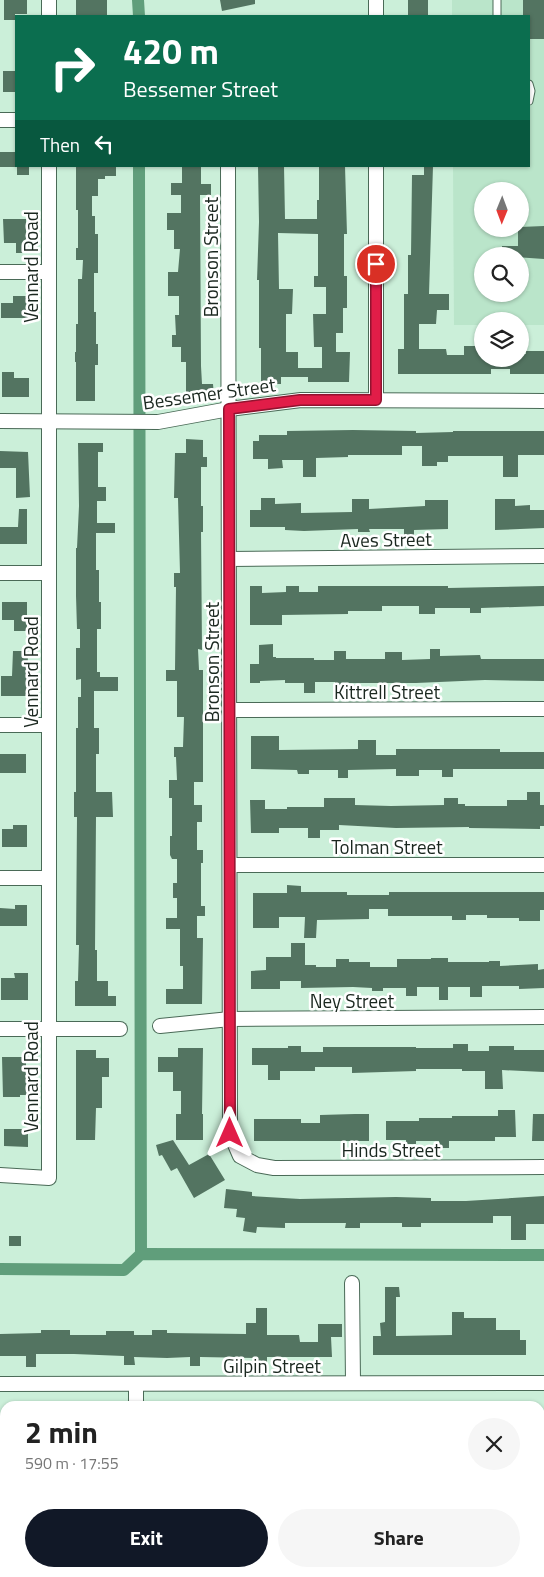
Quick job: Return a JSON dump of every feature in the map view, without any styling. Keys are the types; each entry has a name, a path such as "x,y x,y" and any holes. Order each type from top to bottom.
{"street":[{"path":"49,0 49,15"},
{"path":"376,0 376,15"},
{"path":"0,120 15,120"},
{"name":"Vennard Road","path":"0,1176 49,1178 49,167"},
{"name":"Bronson Street","path":"228,167 230,1133 240,1156"},
{"path":"376,167 376,400"},
{"path":"0,272 49,272"},
{"name":"Bessemer Street","path":"0,421 158,422 229,409 300,400 544,401"},
{"name":"Aves Street","path":"229,559 544,556"},
{"path":"0,573 49,573"},
{"name":"Kittrell Street","path":"230,710 544,709"},
{"path":"0,725 49,726"},
{"name":"Tolman Street","path":"230,865 544,865"},
{"path":"0,878 49,878"},
{"name":"Ney Street","path":"160,1026 230,1019 544,1017"},
{"path":"0,1029 120,1029"},
{"name":"Hinds Street","path":"240,1156 257,1165 274,1168 544,1168"},
{"path":"352,1283 353,1383"},
{"name":"Gilpin Street","path":"0,1384 544,1383"},
{"path":"136,1384 136,1401"}],"lane":[{"path":"497,0 497,15"}],"shaded area":[{"path":"452,0 544,0 544,325 529,325 529,312 474,312 474,325 454,325 453,167 530,167 530,15 452,15"}],"building":[{"path":"4,0 27,0 27,14 15,14 15,20 4,20"},
{"path":"76,0 107,0 107,15 76,15"},
{"path":"220,0 255,0 255,4 222,11"},
{"path":"408,0 428,0 428,15 408,15"},
{"path":"523,0 544,0 544,39 530,39 530,15 523,15"},
{"path":"3,71 15,71 15,92 3,92"},
{"path":"0,152 15,152 15,167 0,167"},
{"path":"17,167 29,167 29,175 17,175"},
{"path":"76,167 116,167 116,176 105,176 105,179 98,179 98,196 92,196 92,216 95,216 95,234 98,234 98,273 94,273 94,312 96,312 96,344 98,344 98,365 95,365 95,401 76,401 75,352 76,324 78,324 78,279 82,279 83,260 76,260 76,248 78,248 78,210 76,210"},
{"path":"182,167 201,167 201,184 211,184 211,195 200,195 201,366 202,384 213,384 214,396 186,396 186,362 181,362 181,347 172,347 172,335 176,335 175,315 179,315 179,296 168,296 168,272 178,272 180,249 174,249 174,230 167,230 167,213 181,213 181,195 171,195 171,183 182,183"},
{"path":"258,167 284,167 285,219 317,219 319,167 345,167 347,234 344,234 344,276 347,276 347,308 343,308 343,333 336,333 336,352 350,352 349,382 308,382 308,377 281,377 281,384 261,384 259,280 257,280","holes":["278,233 318,234 318,276 314,276 314,287 326,287 326,314 313,314 314,347 322,347 322,368 298,368 298,352 286,352 286,314 292,314 293,289 279,289"]},
{"path":"424,167 433,167 429,294 449,294 449,310 437,310 436,324 419,324 419,349 446,349 447,355 464,355 464,346 474,346 474,367 529,367 529,351 544,351 544,374 510,374 510,369 491,369 491,374 398,374 398,349 404,349 404,294 408,294 408,255 411,255 412,175 424,175"},
{"path":"3,219 26,219 26,253 16,253 16,243 4,243"},
{"path":"544,226 544,259 529,258 529,247 502,247 518,246 518,238 529,238 529,227"},
{"path":"13,296 28,296 28,318 1,318 1,303 13,303"},
{"path":"2,372 14,372 14,378 29,378 29,397 2,397"},
{"path":"287,431 416,431 416,433 544,431 544,455 518,455 518,477 503,477 503,456 448,456 448,462 437,462 437,466 422,466 422,446 402,446 402,455 348,455 348,457 316,458 316,477 303,477 303,460 282,460 283,468 268,469 268,459 253,459 253,441 259,441 259,435 287,435"},
{"path":"186,439 203,440 203,457 207,457 207,467 201,467 201,506 203,506 203,532 201,532 202,650 198,649 199,670 203,670 203,782 194,782 194,805 202,805 202,822 197,822 197,850 203,850 203,863 201,863 201,906 205,906 205,916 197,916 197,938 203,938 202,1004 166,1004 166,989 183,989 183,966 180,966 180,929 166,929 166,918 177,918 177,898 173,898 173,883 177,883 177,859 172,859 170,855 172,798 169,798 169,780 177,780 174,747 183,747 184,717 177,717 177,681 166,681 166,670 175,670 176,587 174,587 174,573 180,573 178,498 174,498 175,453 186,453"},
{"path":"78,443 103,443 103,452 98,452 98,487 106,487 106,501 97,501 97,523 115,523 115,533 96,533 96,570 99,570 99,602 101,602 101,629 97,629 97,672 100,672 100,677 118,677 118,691 94,691 94,728 99,728 99,754 96,754 96,792 112,792 113,817 96,817 95,950 97,950 97,981 108,981 108,996 116,996 116,1006 75,1006 75,981 78,981 79,945 76,945 77,817 74,817 74,792 76,792 78,697 81,697 81,679 76,680 76,648 80,648 80,629 77,629 76,596 76,548 79,506"},
{"path":"0,451 28,452 30,497 16,498 16,468 0,468"},
{"path":"261,498 275,498 275,504 301,503 301,513 352,512 352,499 369,499 369,509 425,506 425,500 448,500 448,529 414,530 414,538 404,538 404,529 369,529 370,532 358,532 358,529 304,531 285,530 285,527 250,527 250,510 261,510"},
{"path":"495,499 515,499 515,506 530,505 530,510 544,510 544,528 495,530"},
{"path":"19,509 27,509 27,544 0,544 0,527 18,527"},
{"path":"250,586 262,586 262,593 286,592 286,586 299,586 299,592 318,592 318,586 448,586 448,588 544,586 544,606 481,608 481,613 470,613 470,608 435,608 435,614 419,614 419,606 382,606 382,611 348,611 348,614 282,615 282,625 250,625"},
{"path":"2,602 27,602 27,631 14,631 14,620 2,620"},
{"path":"273,644 273,657 276,658 334,660 334,651 346,651 346,659 385,659 385,652 402,652 402,660 430,659 430,649 440,649 440,656 480,655 481,659 544,659 544,681 485,680 347,683 347,692 335,692 335,682 315,682 315,693 304,693 304,683 285,683 285,680 250,683 250,664 259,664 259,645"},
{"path":"13,651 28,651 27,696 1,696 1,676 12,676"},
{"path":"251,736 279,736 279,750 358,749 358,740 376,740 376,755 396,755 396,749 500,749 500,752 544,752 544,769 453,769 453,777 442,777 442,770 419,770 419,776 396,776 396,769 348,770 348,778 338,778 338,770 309,770 309,774 298,774 297,770 251,769"},
{"path":"0,754 26,754 26,773 0,773"},
{"path":"527,792 540,792 540,805 544,805 544,826 540,826 540,829 469,827 396,828 339,825 339,830 320,830 320,838 308,838 308,828 279,828 279,833 251,833 250,800 265,800 265,809 324,807 324,798 355,798 355,805 391,806 444,805 444,798 458,798 458,804 465,804 465,806 507,806 507,800 527,800"},
{"path":"13,825 27,825 27,847 2,847 2,829 13,829"},
{"path":"287,885 301,886 301,892 347,892 347,895 389,895 389,892 544,892 544,910 540,910 540,921 519,921 519,918 487,918 487,915 466,915 466,920 452,920 452,916 388,916 388,909 369,909 369,919 317,920 316,938 304,938 305,917 279,917 279,928 253,928 253,893 287,893"},
{"path":"15,905 27,905 27,926 0,926 0,908 15,909"},
{"path":"291,943 305,943 305,965 316,965 316,967 336,967 336,959 349,959 349,962 370,962 370,967 397,967 397,959 431,958 448,958 448,962 500,961 500,966 538,964 538,970 544,969 544,988 519,989 519,986 482,986 482,997 470,997 470,987 448,987 448,1000 439,1000 439,987 417,987 417,996 406,996 406,988 383,988 383,991 372,991 372,988 353,987 301,988 301,981 280,981 280,989 251,989 251,971 266,970 266,957 291,957"},
{"path":"14,973 28,973 28,1000 1,1000 1,978 15,978"},
{"path":"453,1044 468,1044 468,1051 489,1051 489,1046 514,1046 514,1050 544,1050 544,1072 502,1070 503,1089 485,1089 485,1071 416,1069 416,1071 352,1073 352,1067 315,1067 315,1071 280,1071 280,1080 268,1080 268,1065 252,1065 252,1048 301,1046 301,1052 323,1052 323,1047 453,1048"},
{"path":"178,1048 203,1048 203,1140 176,1140 176,1114 181,1114 181,1091 173,1091 173,1072 158,1072 158,1057 178,1057"},
{"path":"76,1050 96,1050 96,1058 109,1058 109,1077 102,1077 102,1108 96,1108 95,1140 76,1140"},
{"path":"2,1057 26,1057 26,1082 31,1082 31,1095 3,1097"},
{"path":"498,1110 515,1110 516,1137 495,1137 495,1141 449,1141 449,1148 439,1148 439,1141 416,1141 416,1144 406,1144 406,1140 386,1140 386,1121 419,1121 419,1118 452,1118 452,1116 498,1116"},
{"path":"369,1114 369,1141 254,1141 254,1119 301,1119 301,1123 320,1123 320,1115"},
{"path":"533,1114 544,1114 544,1141 532,1141"},
{"path":"4,1129 28,1129 28,1147 4,1146"},
{"path":"173,1140 189,1165 209,1154 225,1180 194,1198 177,1168 171,1171 162,1155 159,1156 156,1145"},
{"path":"226,1189 252,1192 252,1196 300,1199 396,1197 431,1198 431,1201 466,1201 544,1196 544,1224 526,1224 526,1240 511,1240 511,1216 493,1216 493,1223 421,1223 421,1227 402,1227 402,1223 360,1223 360,1228 345,1228 346,1223 285,1223 285,1228 257,1227 256,1233 243,1231 245,1218 236,1217 237,1209 224,1208"},
{"path":"9,1236 21,1236 21,1246 9,1246"},
{"path":"385,1287 399,1287 400,1297 396,1297 396,1336 452,1335 452,1312 464,1312 464,1318 496,1318 496,1330 520,1330 520,1340 526,1340 526,1355 373,1355 373,1336 381,1336 380,1323 385,1322"},
{"path":"256,1308 267,1308 267,1335 299,1335 300,1342 318,1342 318,1324 342,1324 342,1337 331,1337 332,1357 267,1357 267,1367 254,1367 254,1358 200,1357 200,1366 190,1366 190,1357 134,1357 135,1365 124,1365 124,1356 36,1354 36,1367 26,1367 26,1356 0,1356 0,1334 41,1333 41,1330 70,1330 70,1335 106,1335 106,1331 134,1331 134,1335 152,1335 152,1330 167,1330 167,1333 246,1334 246,1323 256,1323"}],"waterway":[{"path":"138,0 139,15"},
{"path":"139,167 141,1254"},
{"path":"0,1269 124,1270 141,1254 544,1255"}],"route":[{"path":"230,1133 229,409 300,400 376,400 376,264"}]}
